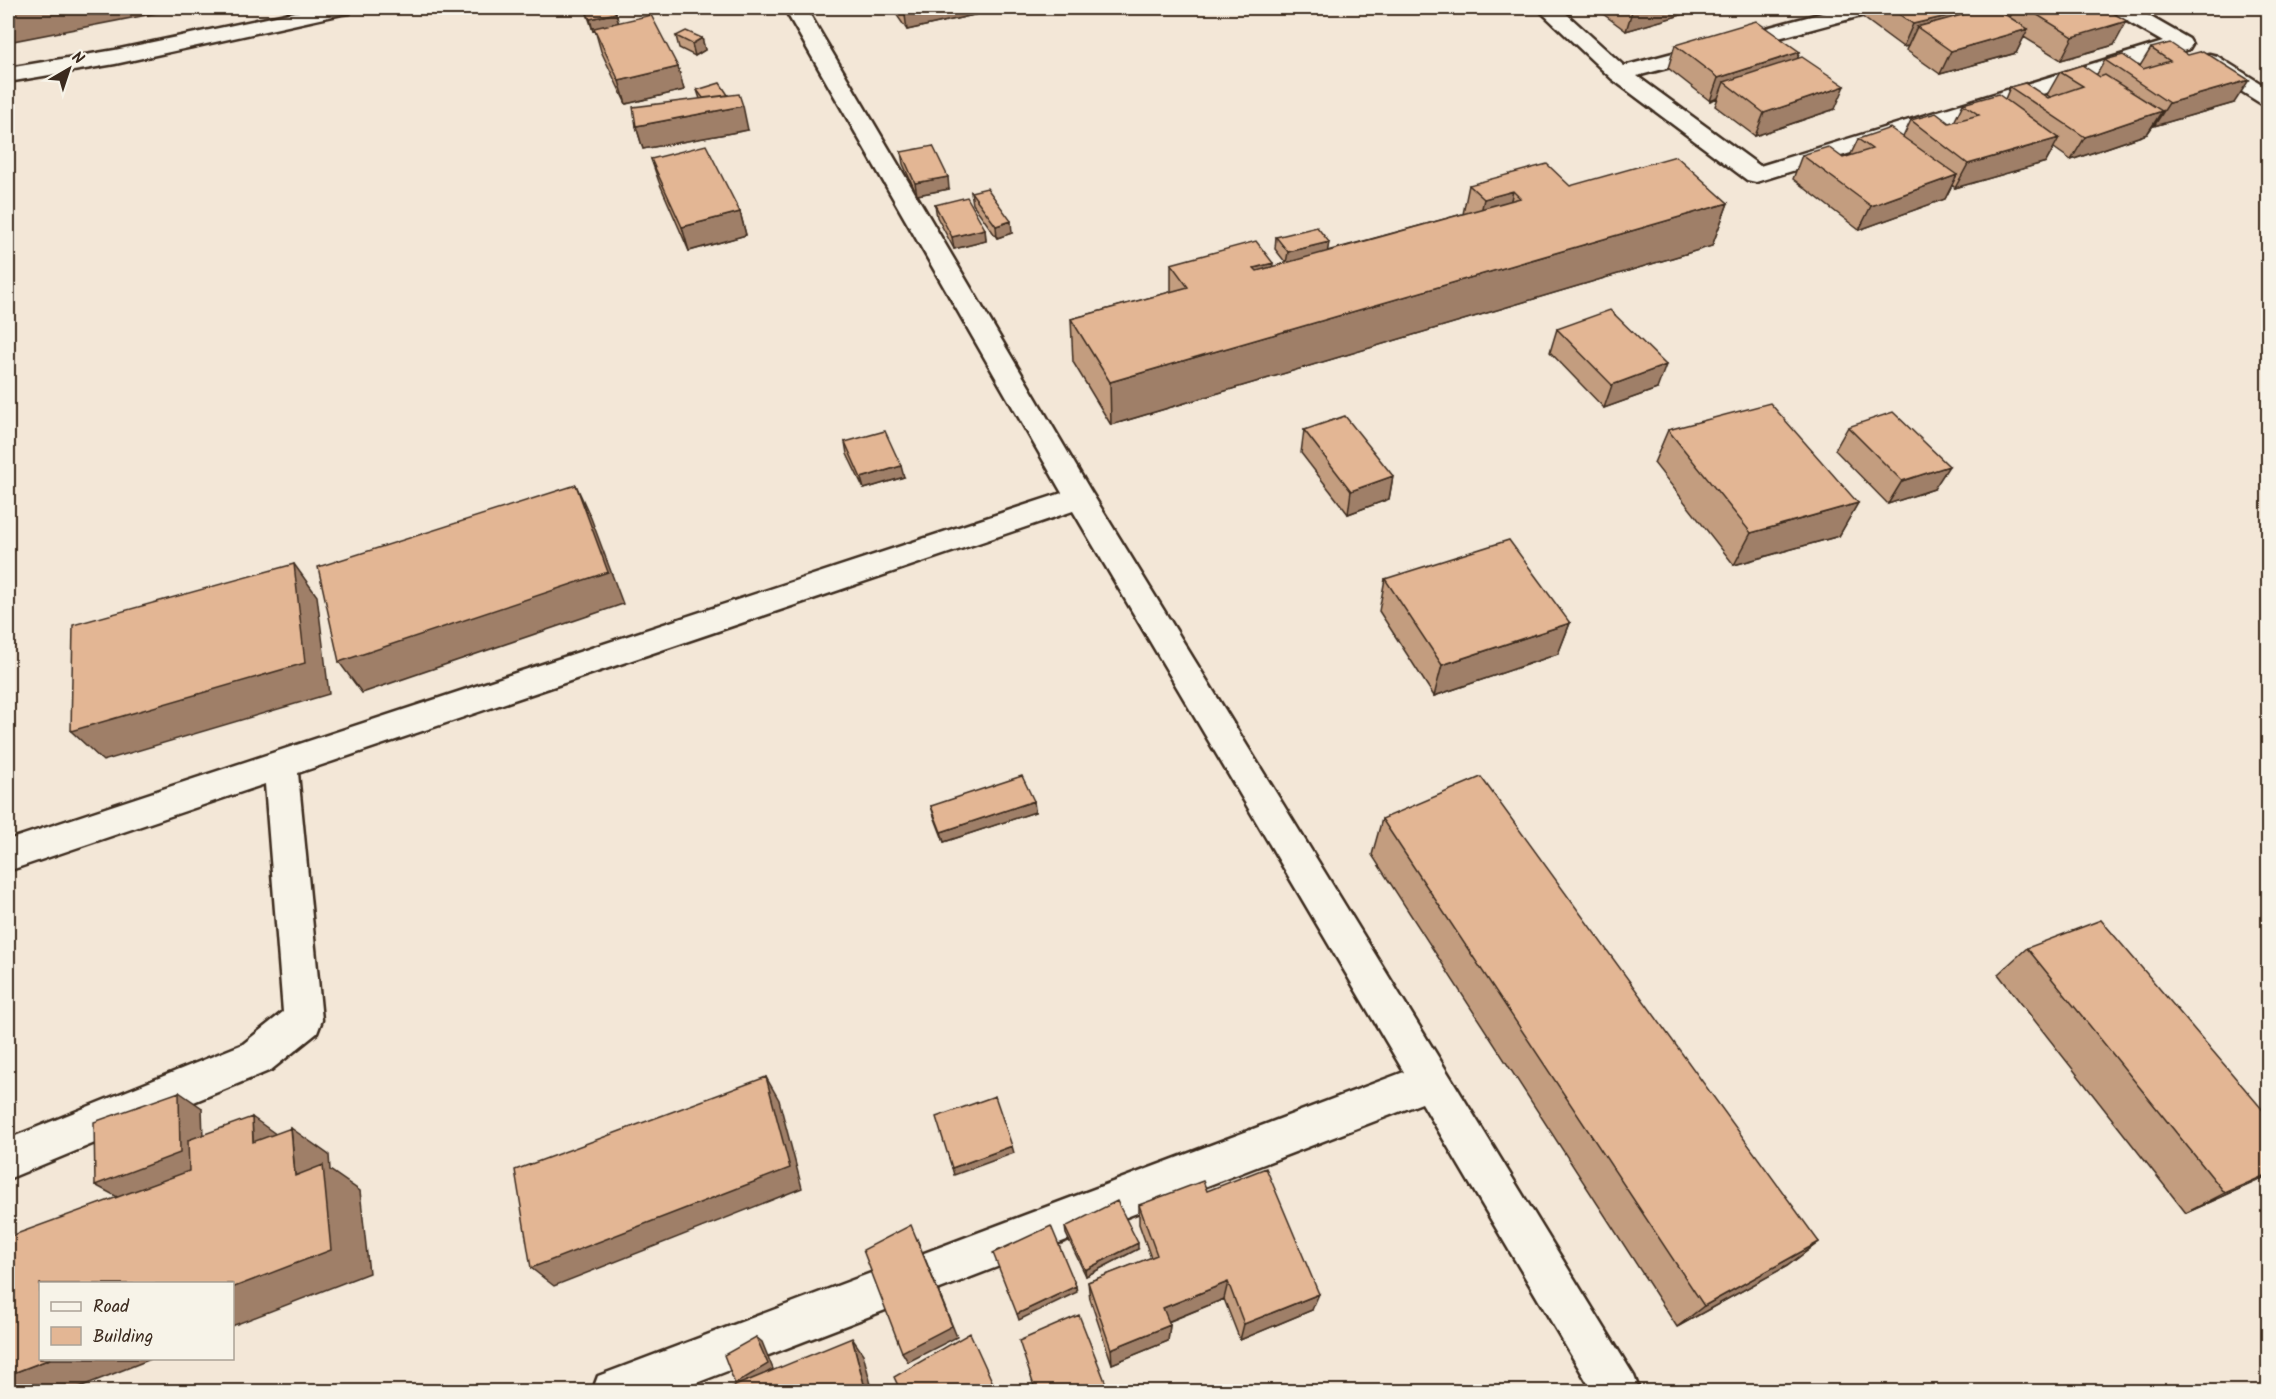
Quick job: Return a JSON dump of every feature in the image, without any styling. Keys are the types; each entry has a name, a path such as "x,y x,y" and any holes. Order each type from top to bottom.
{"street":[{"path":"8,75 115,57 342,8"},
{"path":"795,8 1080,498 1618,1392"},
{"path":"1548,8 1620,74 1756,175 2181,44"},
{"path":"1620,74 1864,8"},
{"path":"2121,8 2268,98"},
{"path":"8,855 1080,498"},
{"path":"8,1159 257,1057 303,1020 280,764"},
{"path":"614,1392 1431,1081"}],"building":[{"path":"613,8 616,13 590,19 586,11"},
{"path":"1890,8 1981,8 1913,24"},
{"path":"1995,8 2028,29 1951,51 1917,27"},
{"path":"2026,8 2110,8 2106,9 2127,21 2073,37"},
{"path":"651,15 678,67 619,81 594,28"},
{"path":"1756,21 1800,52 1718,78 1675,45"},
{"path":"686,31 702,38 692,44 676,36"},
{"path":"2170,43 2188,55 2203,51 2249,80 2169,103 2105,60 2123,55 2143,69 2170,61 2151,48"},
{"path":"1802,57 1845,86 1764,113 1724,82"},
{"path":"2082,65 2100,77 2105,75 2162,111 2085,137 2010,87 2025,83 2048,98 2083,86 2060,72"},
{"path":"720,83 728,95 703,98 697,90"},
{"path":"739,94 743,106 636,126 633,107"},
{"path":"1998,94 2059,138 1968,164 1911,120 1936,113 1949,123 1979,115 1963,104"},
{"path":"1890,128 1957,175 1871,206 1802,155 1828,147 1843,158 1872,149 1858,139"},
{"path":"706,145 740,212 682,227 651,159"},
{"path":"933,146 948,177 915,183 901,152"},
{"path":"1676,156 1728,203 1110,382 1071,319 1188,287 1171,264 1256,241 1273,263 1254,268 1257,271 1520,198 1513,191 1484,199 1469,185 1547,164 1570,186"},
{"path":"987,188 1011,221 996,226 971,192"},
{"path":"967,197 985,229 952,237 935,205"},
{"path":"1317,227 1329,242 1288,252 1276,237"},
{"path":"1610,310 1666,365 1612,385 1557,329"},
{"path":"1770,403 1858,503 1751,533 1668,430"},
{"path":"1893,412 1949,466 1902,481 1848,427"},
{"path":"1345,416 1393,476 1351,491 1304,430"},
{"path":"885,431 901,466 861,478 845,442"},
{"path":"576,485 608,572 339,662 318,567"},
{"path":"1509,540 1570,623 1442,665 1385,579"},
{"path":"294,564 305,663 71,731 73,625"},
{"path":"1022,776 1034,801 941,832 931,806"},
{"path":"1481,777 1819,1242 1704,1306 1382,819"},
{"path":"2101,920 2268,1116 2268,1174 2225,1193 2027,948"},
{"path":"766,1077 790,1168 531,1268 515,1170"},
{"path":"179,1092 180,1153 95,1185 94,1122"},
{"path":"995,1096 1012,1146 952,1168 936,1117"},
{"path":"252,1117 253,1142 291,1128 295,1176 323,1165 331,1250 234,1287 234,1282 39,1282 39,1360 47,1360 8,1375 8,1237 189,1171 188,1140"},
{"path":"1266,1168 1319,1294 1244,1324 1228,1282 1163,1308 1170,1325 1111,1349 1088,1282 1157,1255 1139,1205 1203,1181 1207,1191"},
{"path":"1117,1201 1138,1243 1085,1270 1065,1227"},
{"path":"911,1225 952,1326 902,1352 863,1250"},
{"path":"1051,1226 1076,1286 1017,1314 993,1253"},
{"path":"1079,1315 1108,1389 1103,1392 1036,1392 1019,1341"},
{"path":"970,1333 997,1392 901,1392 894,1377"},
{"path":"756,1337 768,1364 735,1384 724,1355"},
{"path":"852,1338 866,1392 725,1392 725,1390"}]}
